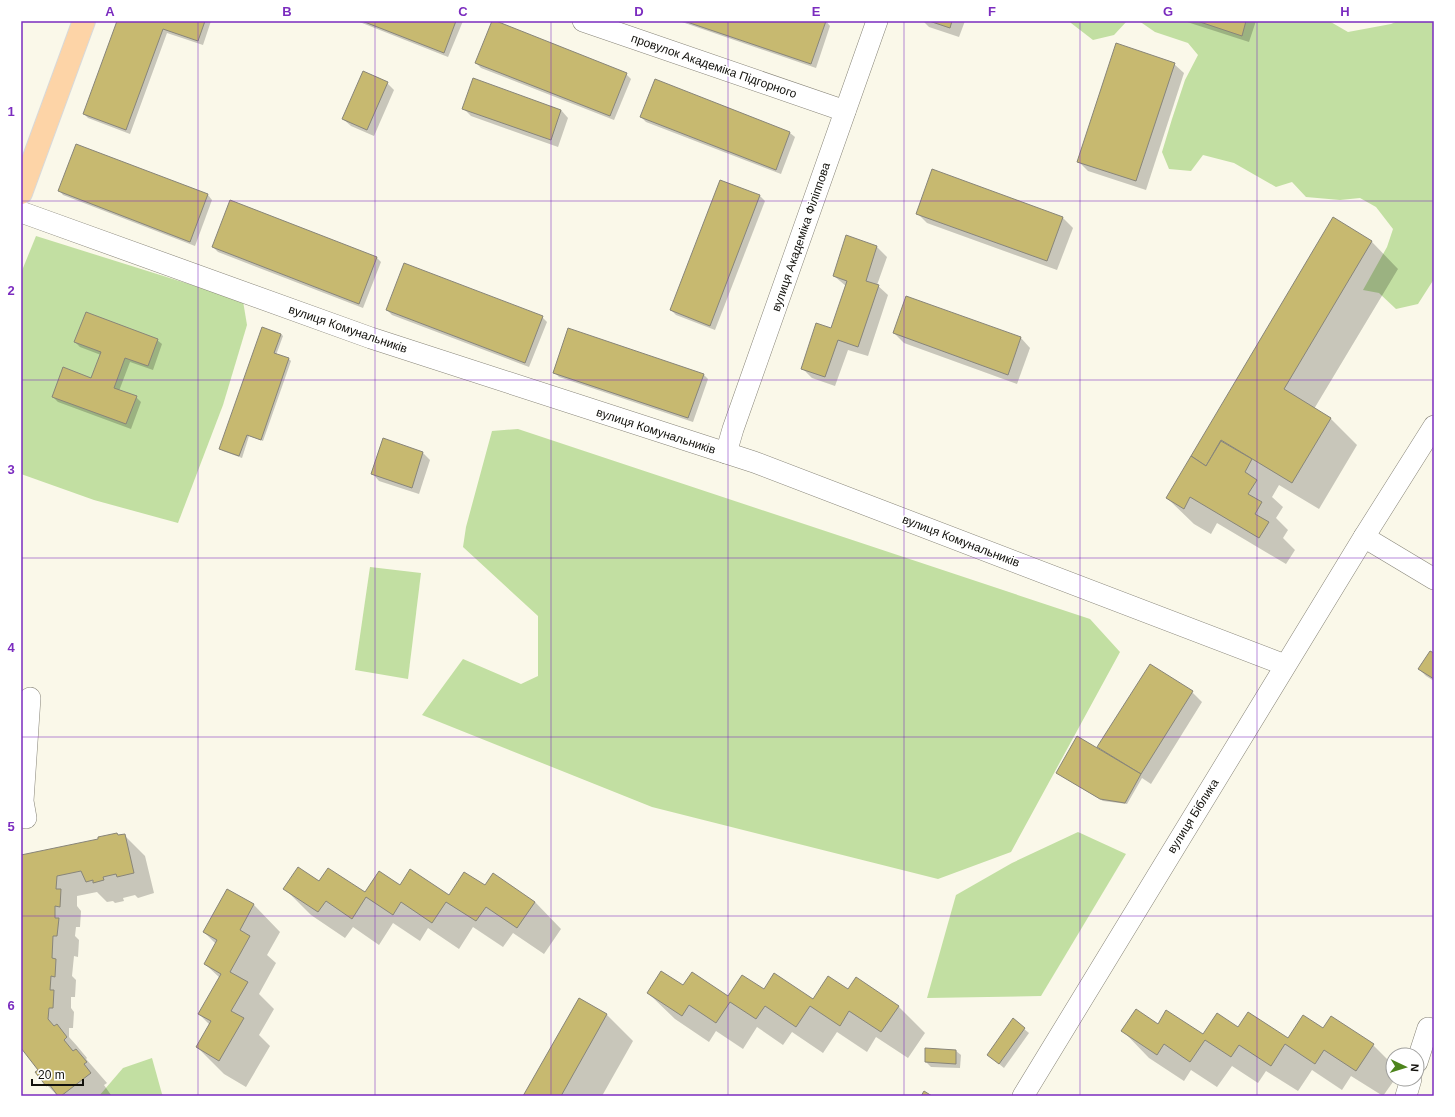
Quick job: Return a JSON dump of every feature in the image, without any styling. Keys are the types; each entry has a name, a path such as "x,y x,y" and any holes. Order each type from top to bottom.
{"main road":[{"path":"21,193 84,21"}],"street":[{"name":"провулок Академіка Підгорного","path":"583,21 846,111"},
{"name":"вулиця Академіка Філіппова","path":"726,453 733,429 877,21"},
{"name":"вулиця Комунальників","path":"21,212 371,338 754,462 1286,665"},
{"name":"вулиця Біблика","path":"1023,1096 1364,537 1434,426"},
{"path":"1364,537 1434,579"},
{"path":"26,818 23,801 30,698"},
{"path":"1423,1047 1431,1029"}],"green space":[{"path":"1070,21 1127,21 1114,35 1093,40"},
{"path":"1139,21 1329,21 1348,32 1391,24 1398,21 1434,21 1434,279 1418,304 1396,309 1379,293 1363,290 1387,247 1393,229 1376,207 1360,198 1340,200 1306,197 1292,182 1276,187 1234,163 1203,155 1191,171 1169,169 1162,152 1185,80 1198,55 1188,43 1155,32"},
{"path":"36,236 243,301 247,325 223,405 178,523 94,500 21,474 21,273"},
{"path":"518,429 1090,619 1120,652 1011,852 938,879 652,807 422,715 463,659 521,684 538,676 538,616 463,547 466,527 492,431"},
{"path":"370,567 421,573 408,679 355,670"},
{"path":"1078,832 1126,854 1041,996 927,998 956,895 1012,863"},
{"path":"152,1058 162,1094 164,1096 99,1096 123,1068"}],"building":[{"path":"117,21 205,21 198,41 163,29 126,130 83,114"},
{"path":"362,21 456,21 444,53"},
{"path":"492,21 496,21 627,73 610,116 475,63"},
{"path":"684,21 826,21 811,64"},
{"path":"929,21 952,21 950,28"},
{"path":"1197,21 1246,21 1242,36"},
{"path":"1116,43 1175,63 1136,181 1077,162"},
{"path":"363,71 388,82 367,130 342,119"},
{"path":"473,78 561,110 551,140 462,109"},
{"path":"655,79 790,132 776,170 640,117"},
{"path":"76,144 208,194 190,242 58,191"},
{"path":"932,169 1063,217 1047,261 916,214"},
{"path":"720,180 760,195 710,326 670,310"},
{"path":"230,200 377,257 359,304 212,247"},
{"path":"1333,217 1372,241 1284,389 1331,418 1292,483 1221,440 1206,466 1191,456"},
{"path":"846,235 877,246 866,281 879,285 858,347 838,340 825,377 801,369 816,323 831,328 847,281 833,276"},
{"path":"404,263 543,316 525,363 386,310"},
{"path":"906,296 1021,337 1008,375 893,333"},
{"path":"86,312 158,339 148,366 125,358 114,388 137,396 126,424 52,397 63,367 91,378 101,352 74,342"},
{"path":"262,327 281,334 274,353 289,358 261,440 247,435 239,456 219,449"},
{"path":"568,328 704,374 688,418 553,373"},
{"path":"383,438 423,452 412,488 371,474"},
{"path":"1221,441 1252,459 1245,472 1257,480 1248,494 1262,502 1255,514 1269,522 1259,538 1190,497 1184,509 1166,498 1191,456 1206,466"},
{"path":"1430,651 1434,653 1434,679 1418,669"},
{"path":"1150,664 1193,691 1141,774 1097,747"},
{"path":"1077,736 1141,774 1125,803 1100,799 1056,773"},
{"path":"117,833 118,835 125,834 134,873 117,877 116,874 103,877 104,880 93,883 93,880 86,882 81,871 57,876 56,889 61,889 60,907 55,906 55,918 59,918 57,936 53,936 52,958 56,959 55,977 51,976 50,990 54,990 53,1008 49,1008 48,1019 54,1026 57,1024 67,1037 64,1040 73,1051 76,1049 87,1062 84,1064 91,1073 61,1096 58,1096 49,1084 46,1086 35,1072 38,1070 21,1048 21,855 98,839 98,837"},
{"path":"298,867 319,881 328,868 365,892 379,871 400,885 410,869 449,895 464,872 485,885 493,873 535,902 517,928 486,907 476,921 446,902 432,923 401,902 393,915 366,897 352,919 326,901 318,912 283,889"},
{"path":"227,889 254,904 240,930 250,936 230,972 248,982 231,1011 244,1018 219,1061 196,1047 211,1021 198,1014 221,974 204,964 217,940 203,932"},
{"path":"661,971 683,985 692,972 728,996 742,975 764,989 774,973 813,999 828,976 848,989 856,977 899,1006 881,1032 849,1011 840,1026 810,1006 796,1027 765,1006 756,1019 730,1002 716,1023 689,1005 682,1016 647,993"},
{"path":"579,998 607,1014 561,1096 523,1096"},
{"path":"1136,1009 1158,1024 1166,1010 1203,1034 1217,1013 1238,1027 1248,1012 1288,1038 1303,1015 1323,1028 1331,1016 1374,1044 1356,1071 1324,1050 1315,1064 1285,1044 1271,1066 1239,1045 1231,1057 1205,1040 1190,1062 1164,1044 1157,1055 1121,1031"},
{"path":"1013,1018 1025,1028 999,1064 987,1055"},
{"path":"925,1048 956,1050 956,1064 925,1062"},
{"path":"924,1091 932,1096 921,1096"}]}
